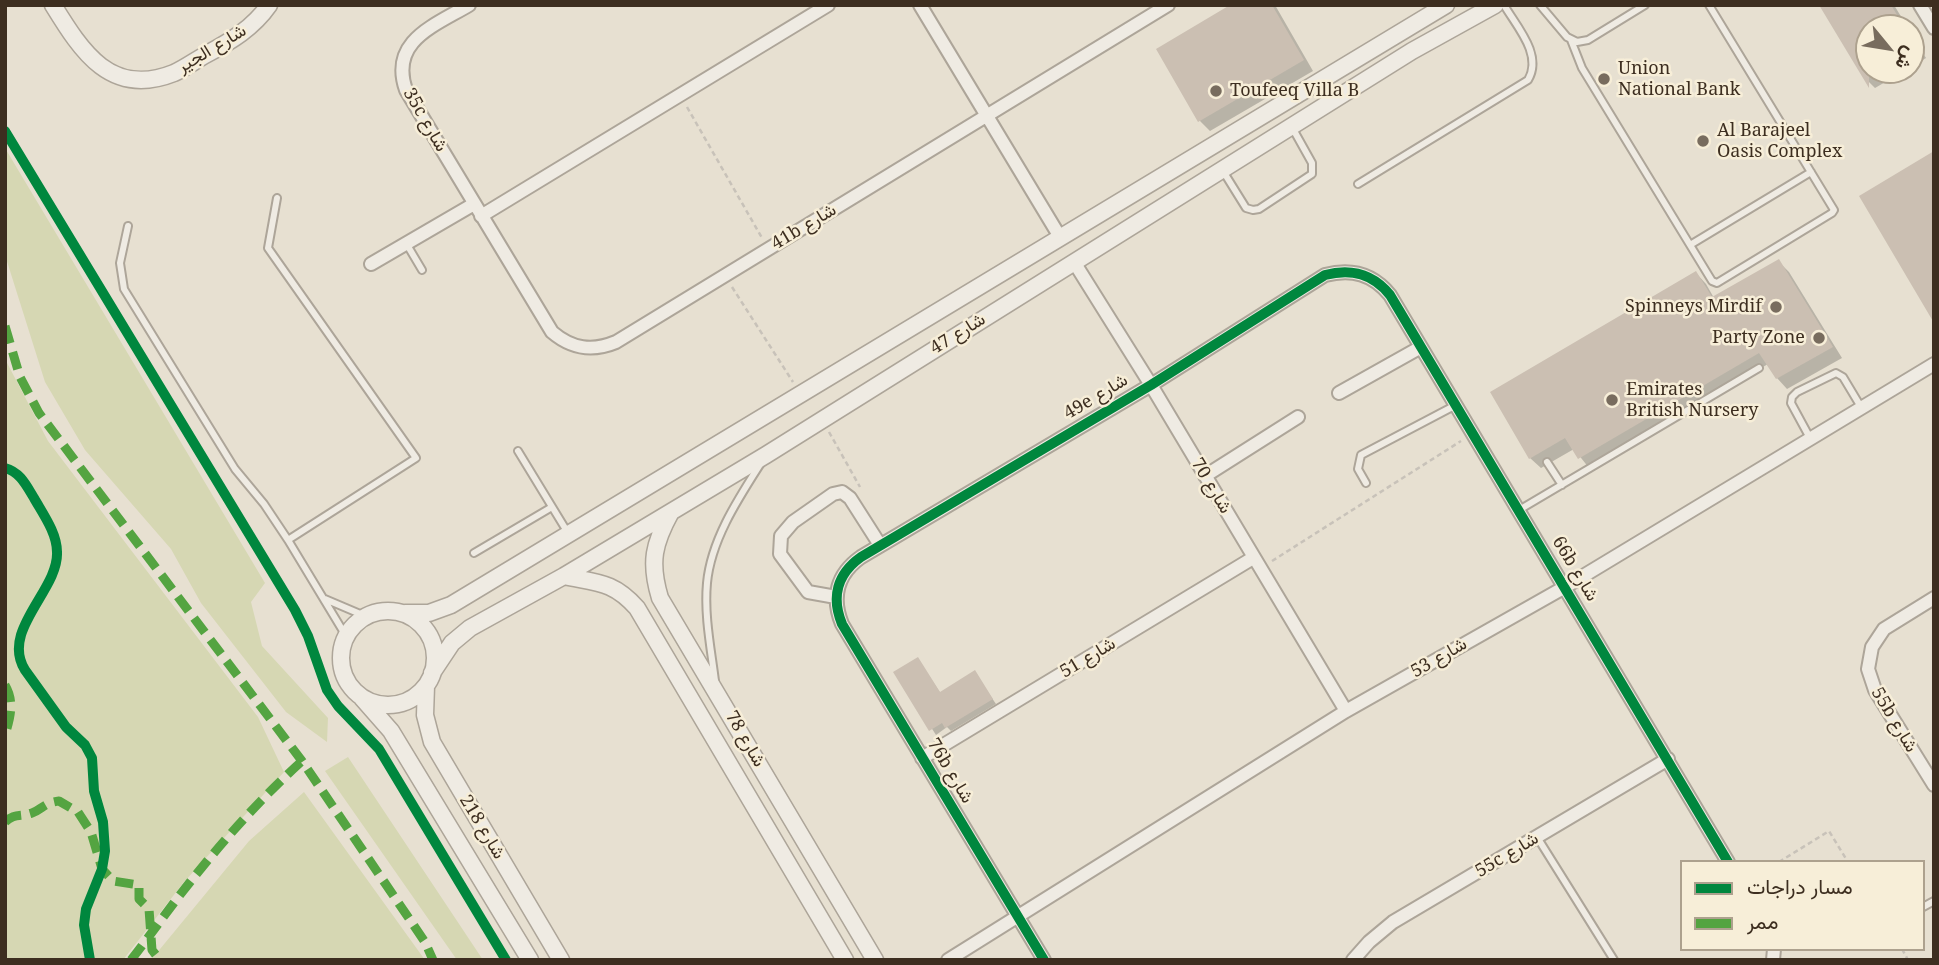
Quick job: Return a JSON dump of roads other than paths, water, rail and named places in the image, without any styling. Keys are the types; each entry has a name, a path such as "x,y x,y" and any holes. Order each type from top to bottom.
{"street":[{"name":"شارع الجير","path":"53,5 90,60 105,70 140,79 159,78 176,72 237,37 258,19 269,5"},
{"name":"35c شارع","path":"469,5 412,42 401,65 406,90 481,216"},
{"path":"481,216 828,5"},
{"path":"920,5 1060,237"},
{"name":"41b شارع","path":"481,216 552,332 561,340 582,348 594,349 617,342 1168,5"},
{"name":"شارع 47","path":"429,680 452,643 470,628 564,576 766,455 1412,51 1495,5"},
{"path":"1920,5 1934,28"},
{"path":"1412,51 1440,26 1441,8"},
{"name":"شارع 47","path":"405,613 429,613 450,605 1441,8"},
{"path":"371,264 474,204"},
{"name":"شارع 70","path":"1074,262 1151,385 1346,711"},
{"name":"49e شارع","path":"836,597 837,587 846,569 861,557 1151,385 1325,275 1349,271 1361,273 1382,285 1390,295"},
{"name":"66b شارع","path":"1390,295 1727,860"},
{"path":"1339,393 1421,347"},
{"name":"شارع 53","path":"948,960 1346,711 1565,587 1934,364"},
{"path":"1205,476 1298,417"},
{"path":"836,597 808,592 780,554 779,542 788,526 833,494 842,492 850,498 880,545"},
{"name":"شارع 78","path":"671,511 653,556 654,576 660,598 875,960"},
{"name":"شارع 51","path":"922,758 1256,564"},
{"name":"شارع 78","path":"564,576 615,587 637,608 845,960"},
{"name":"76b شارع","path":"836,597 842,624 1044,960"},
{"name":"55b شارع","path":"1934,598 1884,629 1872,647 1868,669 1875,690 1934,785"},
{"path":"362,698 375,703 396,704 415,696 429,680 435,653 429,633 415,618 392,610 378,611 365,616 354,625 341,649 344,677 352,688 391,731 530,960"},
{"name":"شارع 218","path":"429,680 425,715 432,742 561,960"},
{"name":"55c شارع","path":"1353,960 1368,942 1393,922 1668,759"}],"lane":[{"path":"1358,184 1528,80 1534,65 1533,57 1504,5"},
{"path":"1540,5 1571,40 1582,68 1712,281 1717,283 1832,214 1833,207 1709,5"},
{"path":"1571,40 1588,40 1646,5"},
{"path":"1222,170 1247,208 1259,209 1312,174 1312,163 1292,126"},
{"path":"1690,245 1811,172"},
{"path":"277,198 268,248 416,458 288,540"},
{"path":"128,226 120,262 124,289 235,469 264,504 288,540 346,636"},
{"path":"406,243 422,270"},
{"path":"1519,510 1759,368"},
{"path":"1810,438 1791,403 1797,392 1836,373 1843,377 1861,407"},
{"path":"1366,483 1358,469 1360,455 1455,405"},
{"path":"518,451 569,534"},
{"path":"716,690 706,606 707,580 719,538 766,455"},
{"path":"1547,462 1562,485"},
{"path":"474,553 552,507"},
{"path":"323,598 365,616"},
{"path":"1537,837 1614,960"}],"place":[{"name":"Union National Bank","path":"1604,79"},
{"name":"Toufeeq Villa B","path":"1216,91"},
{"name":"Al Barajeel Oasis Complex","path":"1703,141"},
{"name":"Spinneys Mirdif","path":"1776,307"},
{"name":"Party Zone","path":"1819,338"},
{"name":"Emirates British Nursery","path":"1612,400"}]}
